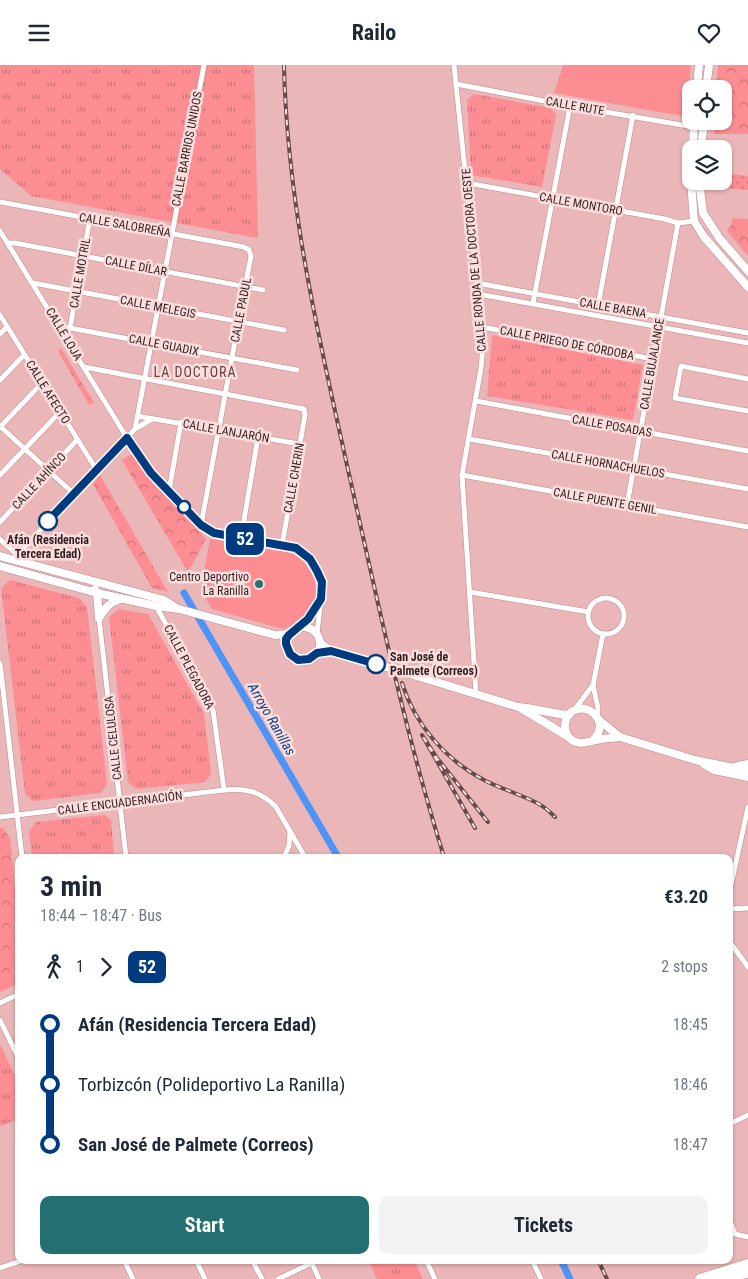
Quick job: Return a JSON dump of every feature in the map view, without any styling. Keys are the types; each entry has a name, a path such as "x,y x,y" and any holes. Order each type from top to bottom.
{"highway":[{"path":"700,1279 748,1264"},
{"path":"714,1279 748,1273"}],"street":[{"name":"CALLE BARRIOS UNIDOS","path":"135,429 204,65"},
{"name":"CALLE RONDA DE LA DOCTORA OESTE","path":"454,65 483,357 462,475 476,694"},
{"path":"698,80 699,65"},
{"path":"707,80 708,65"},
{"name":"CALLE RUTE","path":"456,84 570,106 682,122"},
{"path":"534,303 570,106"},
{"path":"598,305 632,115"},
{"name":"CALLE MONTORO","path":"466,183 665,219 678,223 694,221"},
{"path":"692,190 694,221 704,237 748,287"},
{"path":"700,190 703,213 720,239 748,271"},
{"name":"CALLE SALOBREÑA","path":"0,202 244,247 250,250"},
{"name":"CALLE MOTRIL","path":"70,328 90,219"},
{"name":"CALLE BUJALANCE","path":"627,505 678,223"},
{"name":"CALLE LOJA","path":"0,231 127,438 151,473 201,525"},
{"name":"CALLE DÍLAR","path":"8,243 263,290"},
{"name":"CALLE PADUL","path":"201,525 251,256 250,250"},
{"name":"CALLE MELEGIS","path":"33,283 284,330"},
{"name":"CALLE BAENA","path":"477,283 748,333"},
{"name":"CALLE BAENA","path":"478,294 748,343"},
{"name":"CALLE AFECTO","path":"0,315 96,469"},
{"name":"CALLE GUADIX","path":"59,326 297,370"},
{"path":"0,334 7,327"},
{"name":"CALLE PRIEGO DE CÓRDOBA","path":"481,328 653,359"},
{"path":"0,380 24,355"},
{"path":"748,379 681,366 675,398 748,411"},
{"path":"84,367 226,393"},
{"path":"42,383 0,426 73,493"},
{"name":"CALLE CHERIN","path":"226,393 302,408 305,411 282,545"},
{"name":"CALLE POSADAS","path":"476,401 748,451"},
{"path":"0,475 60,412"},
{"name":"CALLE LANJARÓN","path":"137,416 299,444"},
{"path":"1,566 16,557 73,493 135,429 152,419"},
{"path":"168,491 181,423"},
{"path":"241,538 258,437"},
{"name":"CALLE HORNACHUELOS","path":"469,439 748,489"},
{"name":"CALLE AHÍNCO","path":"0,522 77,440"},
{"name":"CALLE PUENTE GENIL","path":"462,475 748,527"},
{"path":"201,525 214,533 296,548 310,559 322,582 317,634 320,643 317,653"},
{"path":"0,539 16,557"},
{"path":"0,556 16,557 164,600 179,609"},
{"path":"1,566 120,599 179,609 275,635 289,635"},
{"path":"91,580 97,593 99,618"},
{"path":"470,592 589,612"},
{"path":"99,618 105,608 112,602 120,599"},
{"path":"321,599 315,610 300,627 292,631 286,639 286,644 290,654 298,660 309,659 317,653 331,651"},
{"path":"600,599 612,599 620,605 624,615 621,625 614,632 603,633 593,628 588,618 589,612 595,602 600,599"},
{"name":"CALLE PLEGADORA","path":"156,606 213,710 224,790"},
{"name":"CALLE CELULOSA","path":"99,618 126,854"},
{"path":"300,627 310,628 317,634"},
{"path":"592,741 599,733 598,708 593,685 603,633"},
{"path":"275,635 286,644"},
{"path":"320,643 331,651 518,707 555,714 587,709 620,737 695,759 748,771"},
{"path":"0,663 22,854"},
{"path":"569,737 565,727 571,713 593,685"},
{"path":"518,707 578,743 620,737"},
{"path":"695,759 714,770 748,777"},
{"path":"732,767 748,764"},
{"name":"CALLE ENCUADERNACIÓN","path":"0,817 239,789 256,793 270,801 276,807 290,831"},
{"path":"733,876 748,807"},
{"path":"285,854 290,831"},
{"path":"290,831 304,854"},
{"path":"733,909 748,908"},
{"path":"733,946 748,967"},
{"path":"0,1003 15,996"},
{"path":"0,1020 15,1051"},
{"path":"733,1122 748,1115"},
{"path":"733,1228 735,1233 748,1237"},
{"path":"0,1268 15,1263"},
{"path":"126,1264 133,1279"},
{"path":"198,1264 205,1279"},
{"path":"254,1264 262,1279"},
{"path":"278,1279 307,1264"},
{"path":"312,1264 319,1279"},
{"path":"428,1264 435,1279"},
{"path":"534,1264 541,1279"}],"green space":[{"path":"0,65 254,65 258,238 31,196 0,169"},
{"path":"563,65 691,65 690,80 682,80 682,116 554,93"},
{"path":"718,65 748,65 748,134 714,134 714,130 732,130 732,80 717,80"},
{"path":"474,94 551,108 556,115 542,187 471,175 467,100"},
{"path":"732,174 748,176 748,190 732,189"},
{"path":"732,218 748,219 748,256 727,231 732,223"},
{"path":"492,335 643,365 633,420 487,396"},
{"path":"61,348 94,403 89,405 58,351"},
{"path":"132,454 206,539 188,572 122,460"},
{"path":"100,475 168,592 152,588 93,484"},
{"name":"Centro Deportivo La Ranilla","path":"210,539 288,552 299,558 309,569 315,582 316,596 308,612 301,620 282,629 212,609 201,591"},
{"path":"10,580 79,598 87,607 107,784 101,793 33,801 25,794 1,588"},
{"path":"119,609 148,614 204,714 211,774 205,782 136,789 128,782 109,617"},
{"path":"105,815 111,820 114,854 32,854 29,832 36,822"},
{"path":"0,828 3,828 10,838 15,888 15,985 0,992"},
{"path":"0,1044 15,1076 15,1120 0,1126"},
{"path":"370,1264 416,1264 423,1279 377,1279"}],"waterway":[{"name":"Arroyo Ranillas","path":"184,593 336,854"},
{"name":"Arroyo Ranillas","path":"563,1264 570,1279"}],"railway":[{"path":"284,65 291,169 306,271 316,322 393,667 417,763 443,854"},
{"path":"402,683 415,713 445,752 470,772 497,786 540,804 555,817"},
{"path":"475,828 422,735 437,758 488,822"},
{"path":"600,1264 607,1279"}],"bus line":[{"name":"52","path":"48,521 127,438 151,473 201,525 214,533 296,548 310,559 322,582 321,599 308,619 300,627 292,631 286,639 287,649 294,658 304,661 314,657 317,653 331,651 376,664"}],"place":[{"name":"Afán (Residencia Tercera Edad)","path":"48,521"},
{"name":"Centro Deportivo La Ranilla","path":"259,584"},
{"name":"San José de Palmete (Correos)","path":"376,664"}],"district":[{"name":"LA DOCTORA","path":"195,372"}]}
